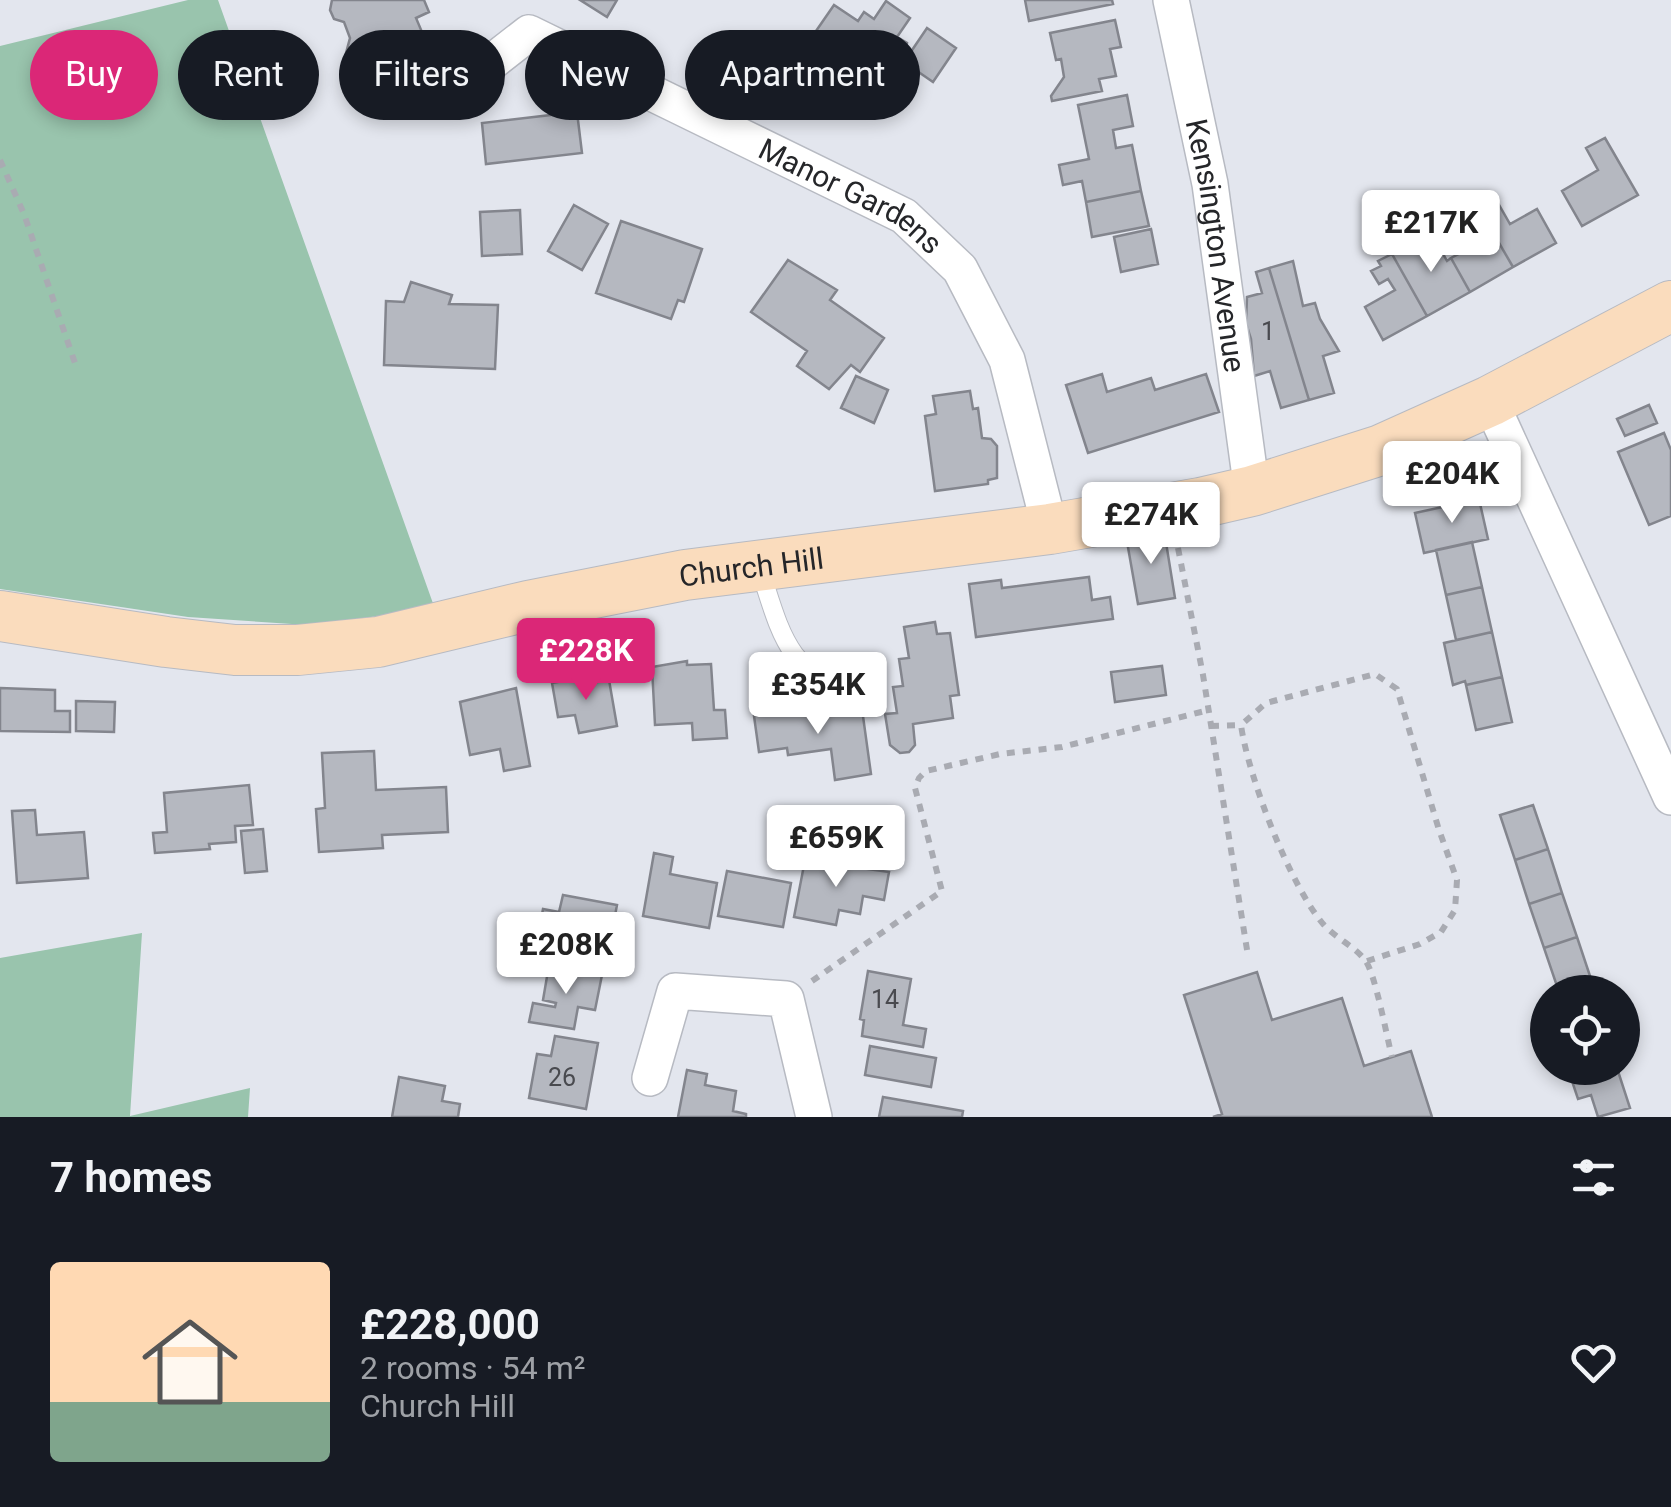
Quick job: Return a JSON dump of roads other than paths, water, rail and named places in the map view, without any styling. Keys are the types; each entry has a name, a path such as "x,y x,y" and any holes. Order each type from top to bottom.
{"street":[{"name":"Kensington Avenue","path":"1171,0 1210,184 1252,491"},
{"name":"Manor Gardens","path":"505,52 529,33 904,216 960,269 1007,360 1050,528"},
{"name":"Church Hill","path":"0,616 236,650 298,650 378,642 685,575 1050,528 1200,504 1382,450 1490,402 1671,306"},
{"path":"1490,402 1671,797"},
{"path":"650,1078 675,991 786,999 814,1117"}],"lane":[{"path":"759,567 792,653 812,674 834,684 856,684"}]}
